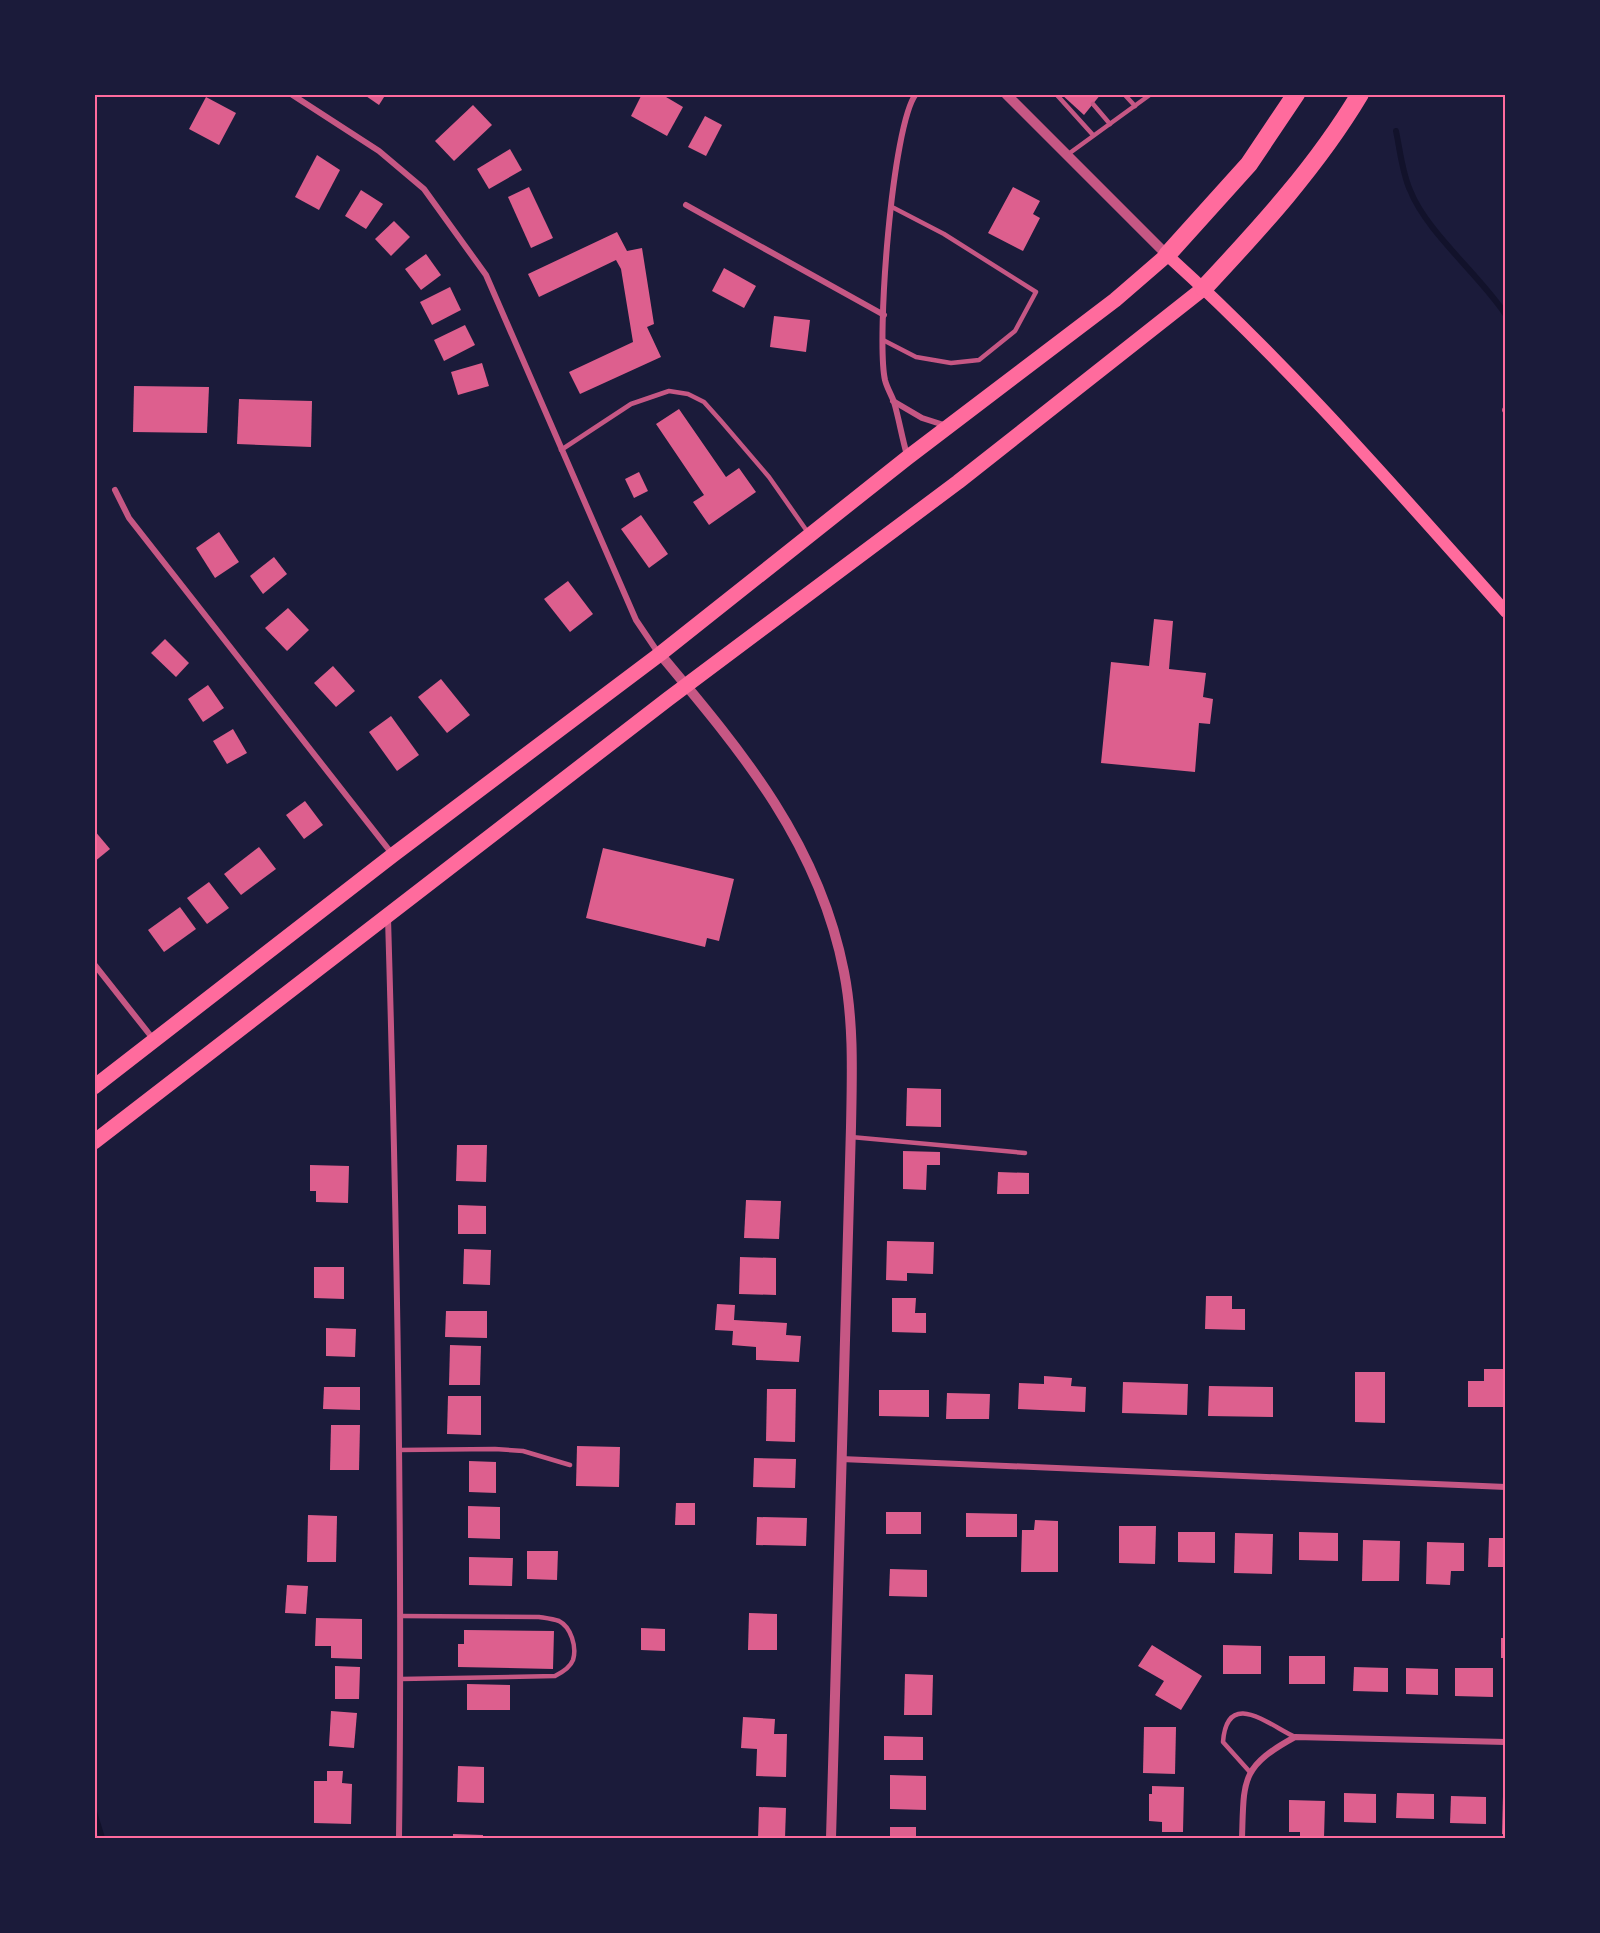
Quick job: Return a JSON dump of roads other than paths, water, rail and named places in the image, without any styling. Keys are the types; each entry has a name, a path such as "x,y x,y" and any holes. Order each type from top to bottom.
{"highway":[{"path":"1167,255 1249,164 1296,94"},
{"path":"1204,288 1271,216 1338,132 1360,94"}],"main road":[{"path":"94,1087 393,855 660,654 907,458 1115,300 1167,255 1204,288 1395,488 1506,612"},
{"path":"94,1142 686,686 958,482 1204,288"}],"street":[{"path":"291,94 379,151 424,189 486,275 560,450 636,620 769,793 806,854 824,897 842,962 849,1002 852,1053 831,1839"},
{"path":"907,458 893,401 885,381 883,340 892,207 899,147 909,102 916,94"},
{"path":"1006,94 1167,255"},
{"path":"686,205 884,315"},
{"path":"893,401 922,418 949,426"},
{"path":"115,490 129,518 393,855"},
{"path":"388,914 399,1450 401,1679 399,1839"},
{"path":"94,963 155,1040"},
{"path":"840,1460 1506,1487"},
{"path":"1242,1839 1244,1788 1249,1771 1268,1751 1295,1737 1506,1742"}],"lane":[{"path":"1056,94 1093,135"},
{"path":"1124,94 1135,106"},
{"path":"1067,155 1151,94"},
{"path":"1093,104 1110,124"},
{"path":"883,340 915,357 951,363 979,360 1015,331 1036,292 944,234 892,207"},
{"path":"560,450 631,404 669,391 688,394 704,402 721,421 769,477 810,536"},
{"path":"851,1137 1025,1153"},
{"path":"399,1450 523,1451 570,1465"},
{"path":"400,1616 539,1617 560,1621 571,1632 573,1654 573,1660 565,1671 555,1677 401,1679"},
{"path":"1249,1771 1223,1742 1229,1720 1248,1713 1261,1716 1275,1728 1295,1737"}],"waterway":[{"path":"1396,131 1405,176 1418,206 1428,222 1506,315"},
{"path":"94,1812 102,1838"}]}
